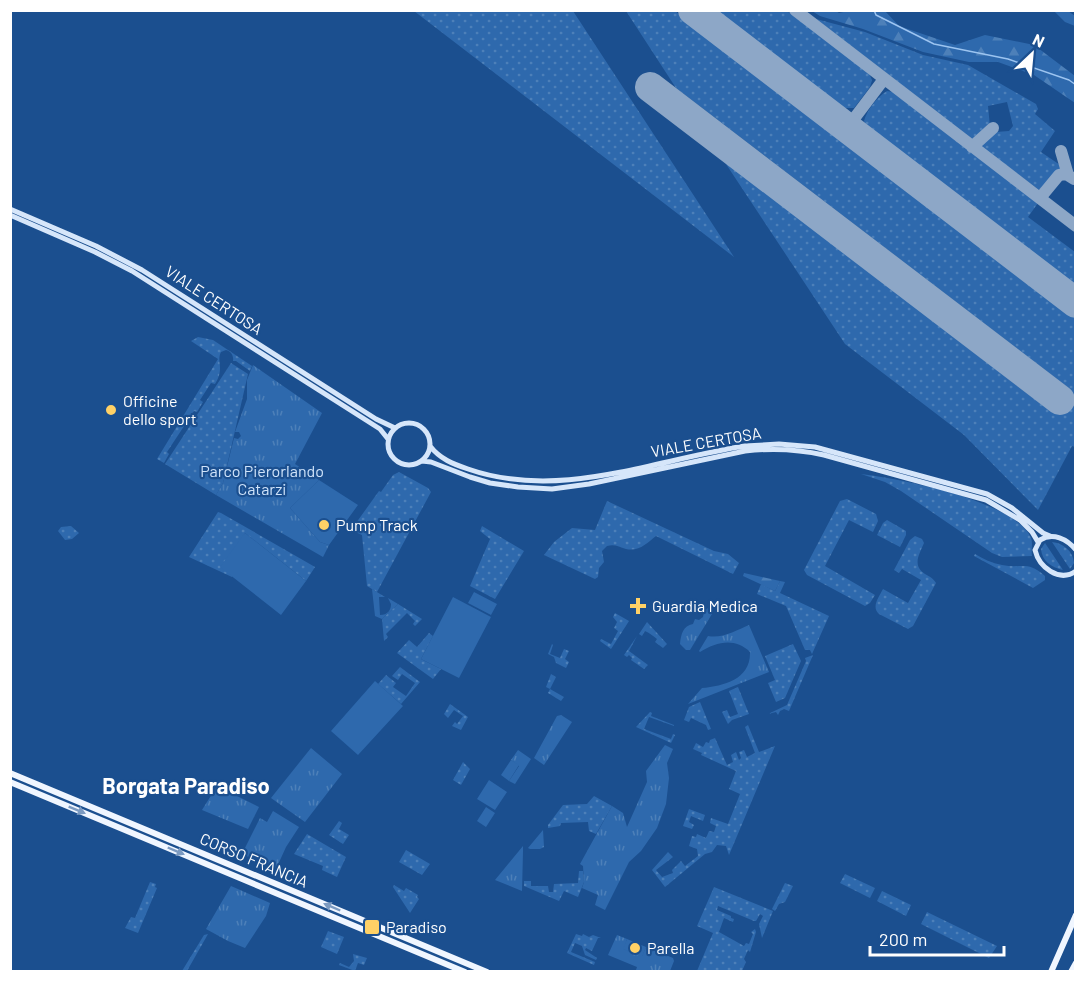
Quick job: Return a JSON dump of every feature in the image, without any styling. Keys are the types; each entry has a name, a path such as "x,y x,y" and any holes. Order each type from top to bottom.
{"main road":[{"name":"VIALE CERTOSA","path":"10,209 121,258 376,419 395,428"},
{"name":"VIALE CERTOSA","path":"10,215 95,252 132,271 380,429 388,439"},
{"path":"407,423 419,425 427,434 430,446 422,461 407,466 395,461 388,451 388,439 395,428 407,423"},
{"name":"VIALE CERTOSA","path":"430,446 445,460 475,471 507,479 552,482 585,478 745,446 803,445 987,494 1012,507 1042,533 1063,539 1076,550"},
{"name":"VIALE CERTOSA","path":"422,461 435,463 490,483 518,488 552,489 589,484 745,451 769,449 802,451 986,500 1020,520 1038,542"},
{"path":"1050,537 1042,538 1038,542 1036,553 1039,561 1045,568 1059,574 1074,573"},
{"name":"CORSO FRANCIA","path":"10,773 487,972"},
{"name":"CORSO FRANCIA","path":"10,782 465,972"},
{"path":"1051,972 1076,915"},
{"path":"1071,972 1076,963"}],"green space":[{"path":"414,11 573,11 734,257"},
{"path":"626,11 675,11 1075,316 1075,447 1072,446 1038,510 964,435 845,344 724,161 1053,413 1070,389 676,88"},
{"path":"714,11 787,11 869,73 872,80 870,87 854,108 841,108"},
{"path":"812,11 839,13 885,11 899,26 955,45 985,35 1034,45 1075,76 1075,103 1034,75 998,62 969,62 923,52 863,29 820,16"},
{"path":"1054,11 1068,11 1075,16 1075,26 1065,22"},
{"path":"816,19 865,32 923,55 968,65 1036,104 1038,109 1035,114 1055,131 1041,152 1063,167 1062,169 1039,190 982,147 996,132 1009,131 1013,126 1007,102 988,106 990,127 976,140 972,139"},
{"path":"887,91 893,92 1038,203 1028,217 1075,252 1075,288 867,127 864,121 867,113 876,100"},
{"path":"198,337 213,340 252,366 250,371 233,361 233,356 229,351 221,352 220,369 215,384 211,383 200,400 203,402 197,412 194,411 167,452 169,454 164,463 157,459 218,359 191,341"},
{"path":"231,363 248,374 223,483 216,495 165,464"},
{"name":"Parco Pierorlando Catarzi","path":"253,365 322,413 295,464 319,480 290,508 320,542 329,545 323,557 216,495 223,483 234,438 238,439 241,436 239,432 235,432 247,399 247,380"},
{"path":"399,472 428,488 431,492 377,592 367,586 362,535 351,530 379,491 381,492 393,475"},
{"path":"861,474 927,486 1003,513 1021,525 1031,538 1032,556 1002,557 992,553 901,491 885,482"},
{"name":"Pump Track","path":"319,480 358,505 329,545 320,542 290,508"},
{"path":"847,499 876,514 878,521 873,532 849,520 825,566 875,595 865,606 807,575 804,570 840,501"},
{"path":"607,501 714,551 728,554 739,563 733,574 656,536 642,546 631,550 607,546 602,551 604,562 595,579 544,555 554,542 572,528 595,530"},
{"path":"218,512 315,567 306,581 245,533 232,577 189,557"},
{"path":"887,520 906,531 900,547 877,535"},
{"path":"71,526 79,533 72,539 65,540 58,531 61,527"},
{"path":"482,526 524,551 495,599 470,586 490,539 480,531"},
{"path":"245,533 306,581 281,615 220,567"},
{"path":"915,536 922,539 924,543 918,560 919,567 936,583 913,626 908,629 879,614 876,605 883,589 908,603 921,580 902,569 899,573 894,570 910,540"},
{"path":"1052,542 1070,551 1074,563 1070,569"},
{"path":"1045,543 1063,570 1045,560 1041,549"},
{"path":"975,554 998,564 1034,568 1045,576 1045,580 1033,588 974,556"},
{"path":"744,573 780,581 775,591 743,576"},
{"path":"780,581 785,582 780,593 829,616 812,654 810,650 805,650 786,606 757,594 761,584 775,591"},
{"path":"372,589 385,597 379,597 380,615 390,610 391,604 388,598 398,604 382,619 375,616"},
{"path":"474,592 497,604 491,615 468,603"},
{"path":"453,597 491,617 459,678 421,659"},
{"path":"398,604 422,619 415,626 413,624 415,621 407,613 386,634 388,637 384,641 382,619"},
{"path":"708,608 712,614 690,650 686,650 680,644 683,631 693,624 695,619 699,620 703,617 704,611"},
{"path":"615,613 629,621 611,649 600,641 601,639 611,644 618,631 614,628 617,622 613,617"},
{"path":"647,622 667,644 663,648 655,642 657,639 645,631 642,636 639,634"},
{"path":"749,625 769,672 688,704 702,688 727,683 741,675 749,661 750,652 738,644 719,644 700,652 708,636 724,635"},
{"path":"429,633 433,636 421,659 441,669 433,679 397,653 409,640 417,647"},
{"path":"637,636 629,651 648,665 644,669 631,660 629,655 627,657 624,655"},
{"path":"552,644 550,654 560,658 564,649 569,651 565,659 569,662 566,668 556,663 554,657 548,654"},
{"path":"793,644 801,661 785,698 776,702 768,683 775,680 765,656"},
{"path":"813,655 789,711 784,709 778,715 776,712 768,714 787,705 806,661 805,658"},
{"path":"400,667 420,682 401,704 378,684 386,675 396,683 393,687 406,696 415,683 402,674 398,680 392,676"},
{"path":"551,674 556,677 550,689 546,687"},
{"path":"375,681 403,706 358,755 331,731"},
{"path":"738,687 749,714 732,720 728,724 722,712 727,710 730,717 738,714 729,691"},
{"path":"550,689 564,697 561,701 548,693"},
{"path":"700,702 711,729 708,730 706,725 691,718 689,722 684,720 689,707"},
{"path":"450,704 468,717 461,730 452,726 455,722 457,724 463,716 454,710 448,718 444,714"},
{"path":"650,712 651,716 674,726 649,717 644,729 671,739 673,734 675,735 671,743 636,727"},
{"path":"561,715 572,722 544,765 534,758 557,716"},
{"path":"748,725 759,752 775,746 729,855 726,846 717,845 712,852 705,854 665,887 652,870 668,852 673,857 656,870 662,877 673,873 672,870 681,861 685,866 698,856 697,849 689,846 692,836 696,837 697,834 706,838 709,831 714,832 716,826 710,823 711,818 728,824 740,794 729,789 736,771 701,755 702,753 693,749 696,743 703,747 706,742 709,743 715,738 727,765 733,762 731,755 736,752 739,760 741,758 739,752 744,750 747,757 755,753 745,727"},
{"path":"665,745 673,749 667,763 669,778 666,804 657,828 641,851 629,862 605,910 595,905 598,895 582,888 583,866 580,864 612,806 623,813 627,827 647,782 646,771"},
{"path":"311,748 342,774 305,822 271,798"},
{"path":"518,750 531,759 515,784 509,781 519,766 511,760"},
{"path":"511,760 519,765 509,781 501,775"},
{"path":"463,762 470,769 461,785 453,780"},
{"path":"489,780 507,792 495,810 477,799"},
{"path":"217,786 259,807 248,829 202,810"},
{"path":"594,796 612,806 596,834 589,831 588,822 561,823 560,826 548,828 563,805 587,804"},
{"path":"486,807 495,813 486,827 477,821"},
{"path":"689,809 705,815 703,821 691,816 689,822 694,825 692,829 683,826"},
{"path":"273,811 299,827 276,869 242,854 260,818 267,822"},
{"path":"339,821 342,823 339,829 349,835 343,844 329,835"},
{"path":"543,830 544,847 528,848"},
{"path":"307,834 346,857 337,877 322,870 323,866 294,854"},
{"path":"523,846 523,851 522,891 495,880"},
{"path":"406,850 430,864 422,875 399,862"},
{"path":"579,871 583,871 584,882 578,897 564,891 559,901 524,886 524,881 531,881 531,886 548,886 549,892 553,892 554,884 578,883"},
{"path":"845,874 875,888 870,898 840,883"},
{"path":"150,882 156,884 157,888 138,933 125,928 131,917 135,918"},
{"path":"785,883 793,886 785,902 779,904 775,911 772,909"},
{"path":"394,885 404,891 406,888 418,895 419,899 410,913 393,887"},
{"path":"231,886 270,903 266,916 245,948 206,929"},
{"path":"714,887 773,911 762,938 759,924 763,916 760,914 754,921 718,906 717,910 734,919 733,922 724,918 719,932 744,946 746,943 749,944 753,934 751,932 755,929 750,952 748,950 742,971 697,971 713,933 697,926"},
{"path":"882,891 911,905 906,916 877,901"},
{"path":"927,912 997,946 989,958 921,924"},
{"path":"328,931 344,937 337,954 321,947"},
{"path":"208,934 187,971 182,971 204,935"},
{"path":"576,934 601,938 598,938 592,951 586,948 585,950 597,958 596,960 585,955 582,946 575,943 571,952 595,962 594,965 567,953"},
{"path":"617,935 627,939 624,949 642,956 646,947 673,958 670,971 639,971 636,970 637,967 608,955"},
{"name":"Parella","path":"627,939 646,947 642,957 623,949"},
{"path":"353,954 367,958 364,965 358,963 355,971 339,965 340,963 349,967 354,961"}],"waterway":[{"path":"874,10 876,15 934,44 1008,59 1069,80 1076,85"}],"taxiway":[{"path":"795,10 1076,226"},
{"path":"847,128 884,79"},
{"path":"972,147 993,128"},
{"path":"1061,151 1068,175"},
{"path":"1040,198 1059,175 1066,174 1074,179"}],"runway":[{"path":"693,10 1076,303"},
{"path":"650,87 1060,400"}],"place":[{"name":"Officine dello sport","path":"111,410"},
{"name":"Pump Track","path":"324,525"},
{"name":"Guardia Medica","path":"638,606"},
{"name":"Paradiso","path":"372,927"},
{"name":"Parella","path":"635,948"}],"district":[{"name":"Borgata Paradiso","path":"186,786"}]}
